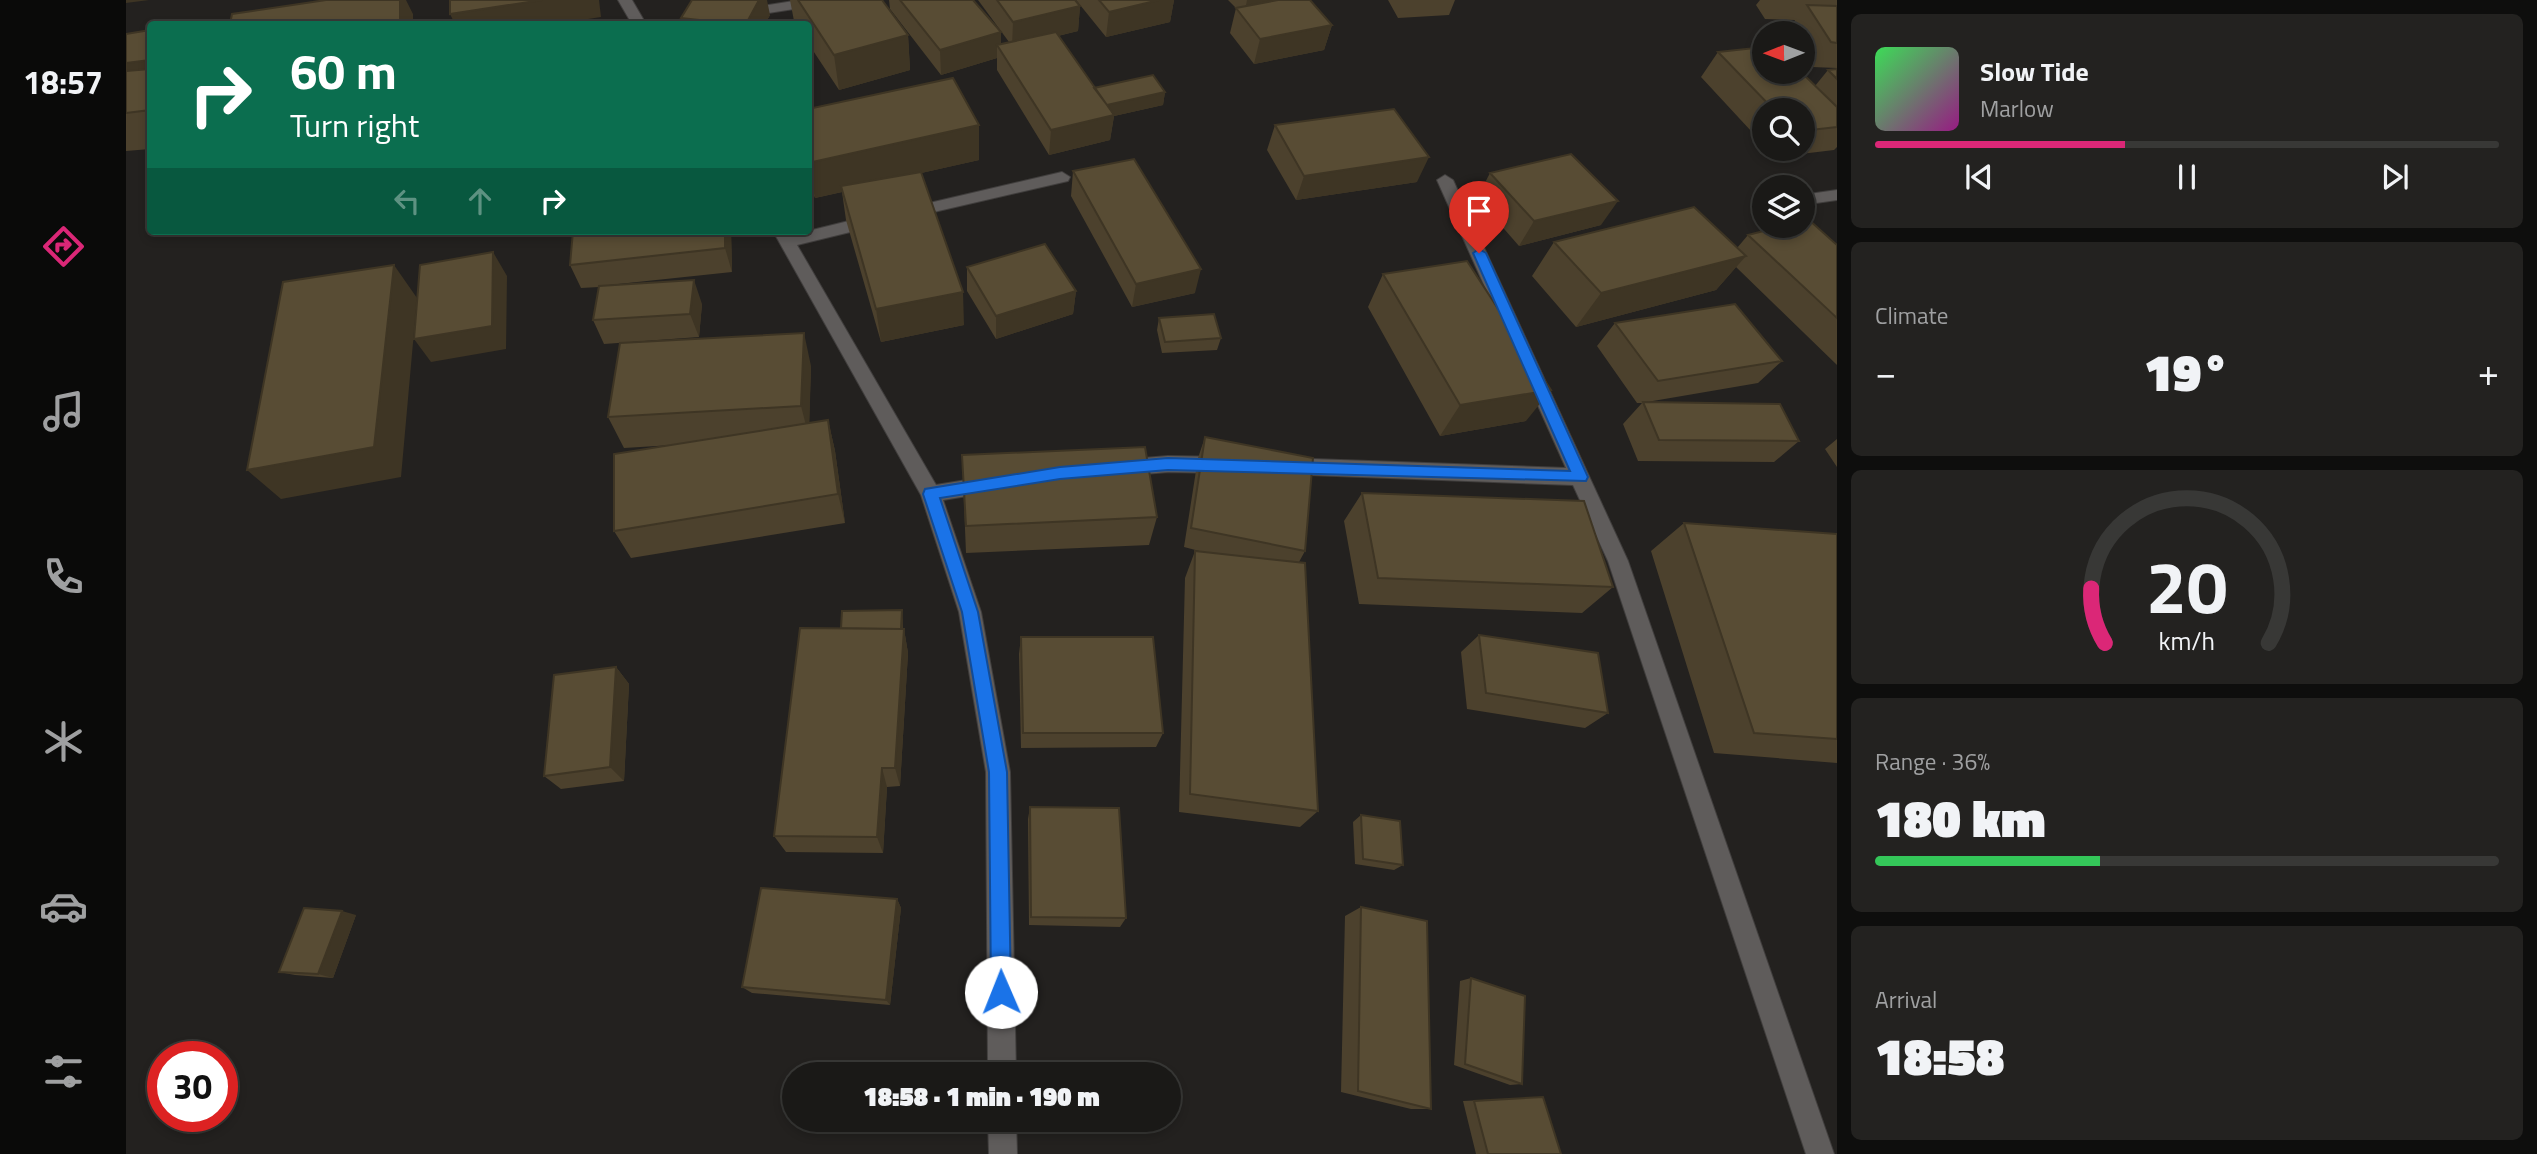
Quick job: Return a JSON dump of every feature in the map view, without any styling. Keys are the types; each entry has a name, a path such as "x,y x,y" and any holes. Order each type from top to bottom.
{"street":[{"path":"625,0 637,21"},
{"path":"723,16 826,0"},
{"path":"812,230 1062,177"},
{"path":"1445,180 1618,561 1820,1154"},
{"path":"1815,198 1837,195"},
{"path":"784,236 930,494 970,612 998,772 1002,1062"},
{"path":"1101,470 1168,464 1256,465 1580,477"},
{"path":"930,494 1008,481"},
{"path":"1002,1132 1003,1154"}],"building":[{"path":"326,0 400,0 400,21 231,21 232,14"},
{"path":"450,0 542,0 450,14"},
{"path":"692,0 759,0 748,21 681,18"},
{"path":"798,0 882,0 908,35 834,55"},
{"path":"900,0 973,0 1001,32 940,50"},
{"path":"997,0 1075,0 1080,6 1013,22"},
{"path":"1099,0 1159,0 1109,12"},
{"path":"1278,0 1310,0 1332,25 1260,39 1236,8"},
{"path":"1807,5 1837,6 1837,43 1831,42"},
{"path":"147,30 147,60 126,63 126,34"},
{"path":"1056,32 1114,115 1051,130 997,45"},
{"path":"1752,48 1752,84 1813,84 1837,107 1837,127 1815,130 1815,98 1762,98 1718,52"},
{"path":"147,69 147,110 126,113 126,71"},
{"path":"1837,69 1837,79 1828,70"},
{"path":"1153,75 1165,92 1107,105 1094,88"},
{"path":"953,78 979,125 812,162 812,108"},
{"path":"1394,109 1429,157 1304,176 1275,125"},
{"path":"1571,154 1618,201 1534,221 1490,173"},
{"path":"1134,159 1201,269 1136,284 1073,171"},
{"path":"921,172 963,292 876,309 841,186"},
{"path":"1694,207 1746,256 1601,293 1554,242"},
{"path":"1815,225 1837,245 1837,318 1748,235 1752,234 1752,238 1815,238"},
{"path":"573,235 725,235 725,248 570,265"},
{"path":"1045,244 1076,291 996,316 967,267"},
{"path":"493,252 492,326 414,339 420,265"},
{"path":"1467,261 1551,390 1460,405 1383,274"},
{"path":"394,265 374,447 247,470 283,282"},
{"path":"694,280 690,314 593,320 599,286"},
{"path":"1735,304 1782,361 1658,381 1615,323"},
{"path":"1214,314 1221,338 1165,342 1159,318"},
{"path":"804,333 801,406 608,417 620,343"},
{"path":"1643,402 1780,404 1799,441 1659,440"},
{"path":"828,420 838,494 614,531 614,454"},
{"path":"1205,437 1313,458 1305,551 1191,528"},
{"path":"1145,447 1157,517 966,526 962,455"},
{"path":"1362,493 1584,501 1613,587 1378,578"},
{"path":"1684,523 1837,534 1837,739 1754,733"},
{"path":"1195,551 1305,563 1318,811 1190,794"},
{"path":"902,610 901,629 841,628 842,611"},
{"path":"800,628 904,629 895,768 882,768 877,837 774,836"},
{"path":"1479,635 1598,653 1608,713 1486,693"},
{"path":"1021,637 1153,637 1163,733 1023,733"},
{"path":"616,667 610,767 544,776 554,675"},
{"path":"1030,807 1119,808 1126,918 1031,917"},
{"path":"1361,815 1400,821 1403,865 1363,859"},
{"path":"761,888 897,899 886,1000 742,987"},
{"path":"1361,907 1427,921 1431,1109 1358,1091"},
{"path":"304,908 342,911 318,974 279,972"},
{"path":"1471,978 1525,996 1522,1084 1465,1064"},
{"path":"1543,1097 1561,1154 1488,1154 1474,1101"}],"route":[{"path":"1001,992 998,772 970,612 930,494 1060,473 1168,464 1580,477 1479,253"}]}
